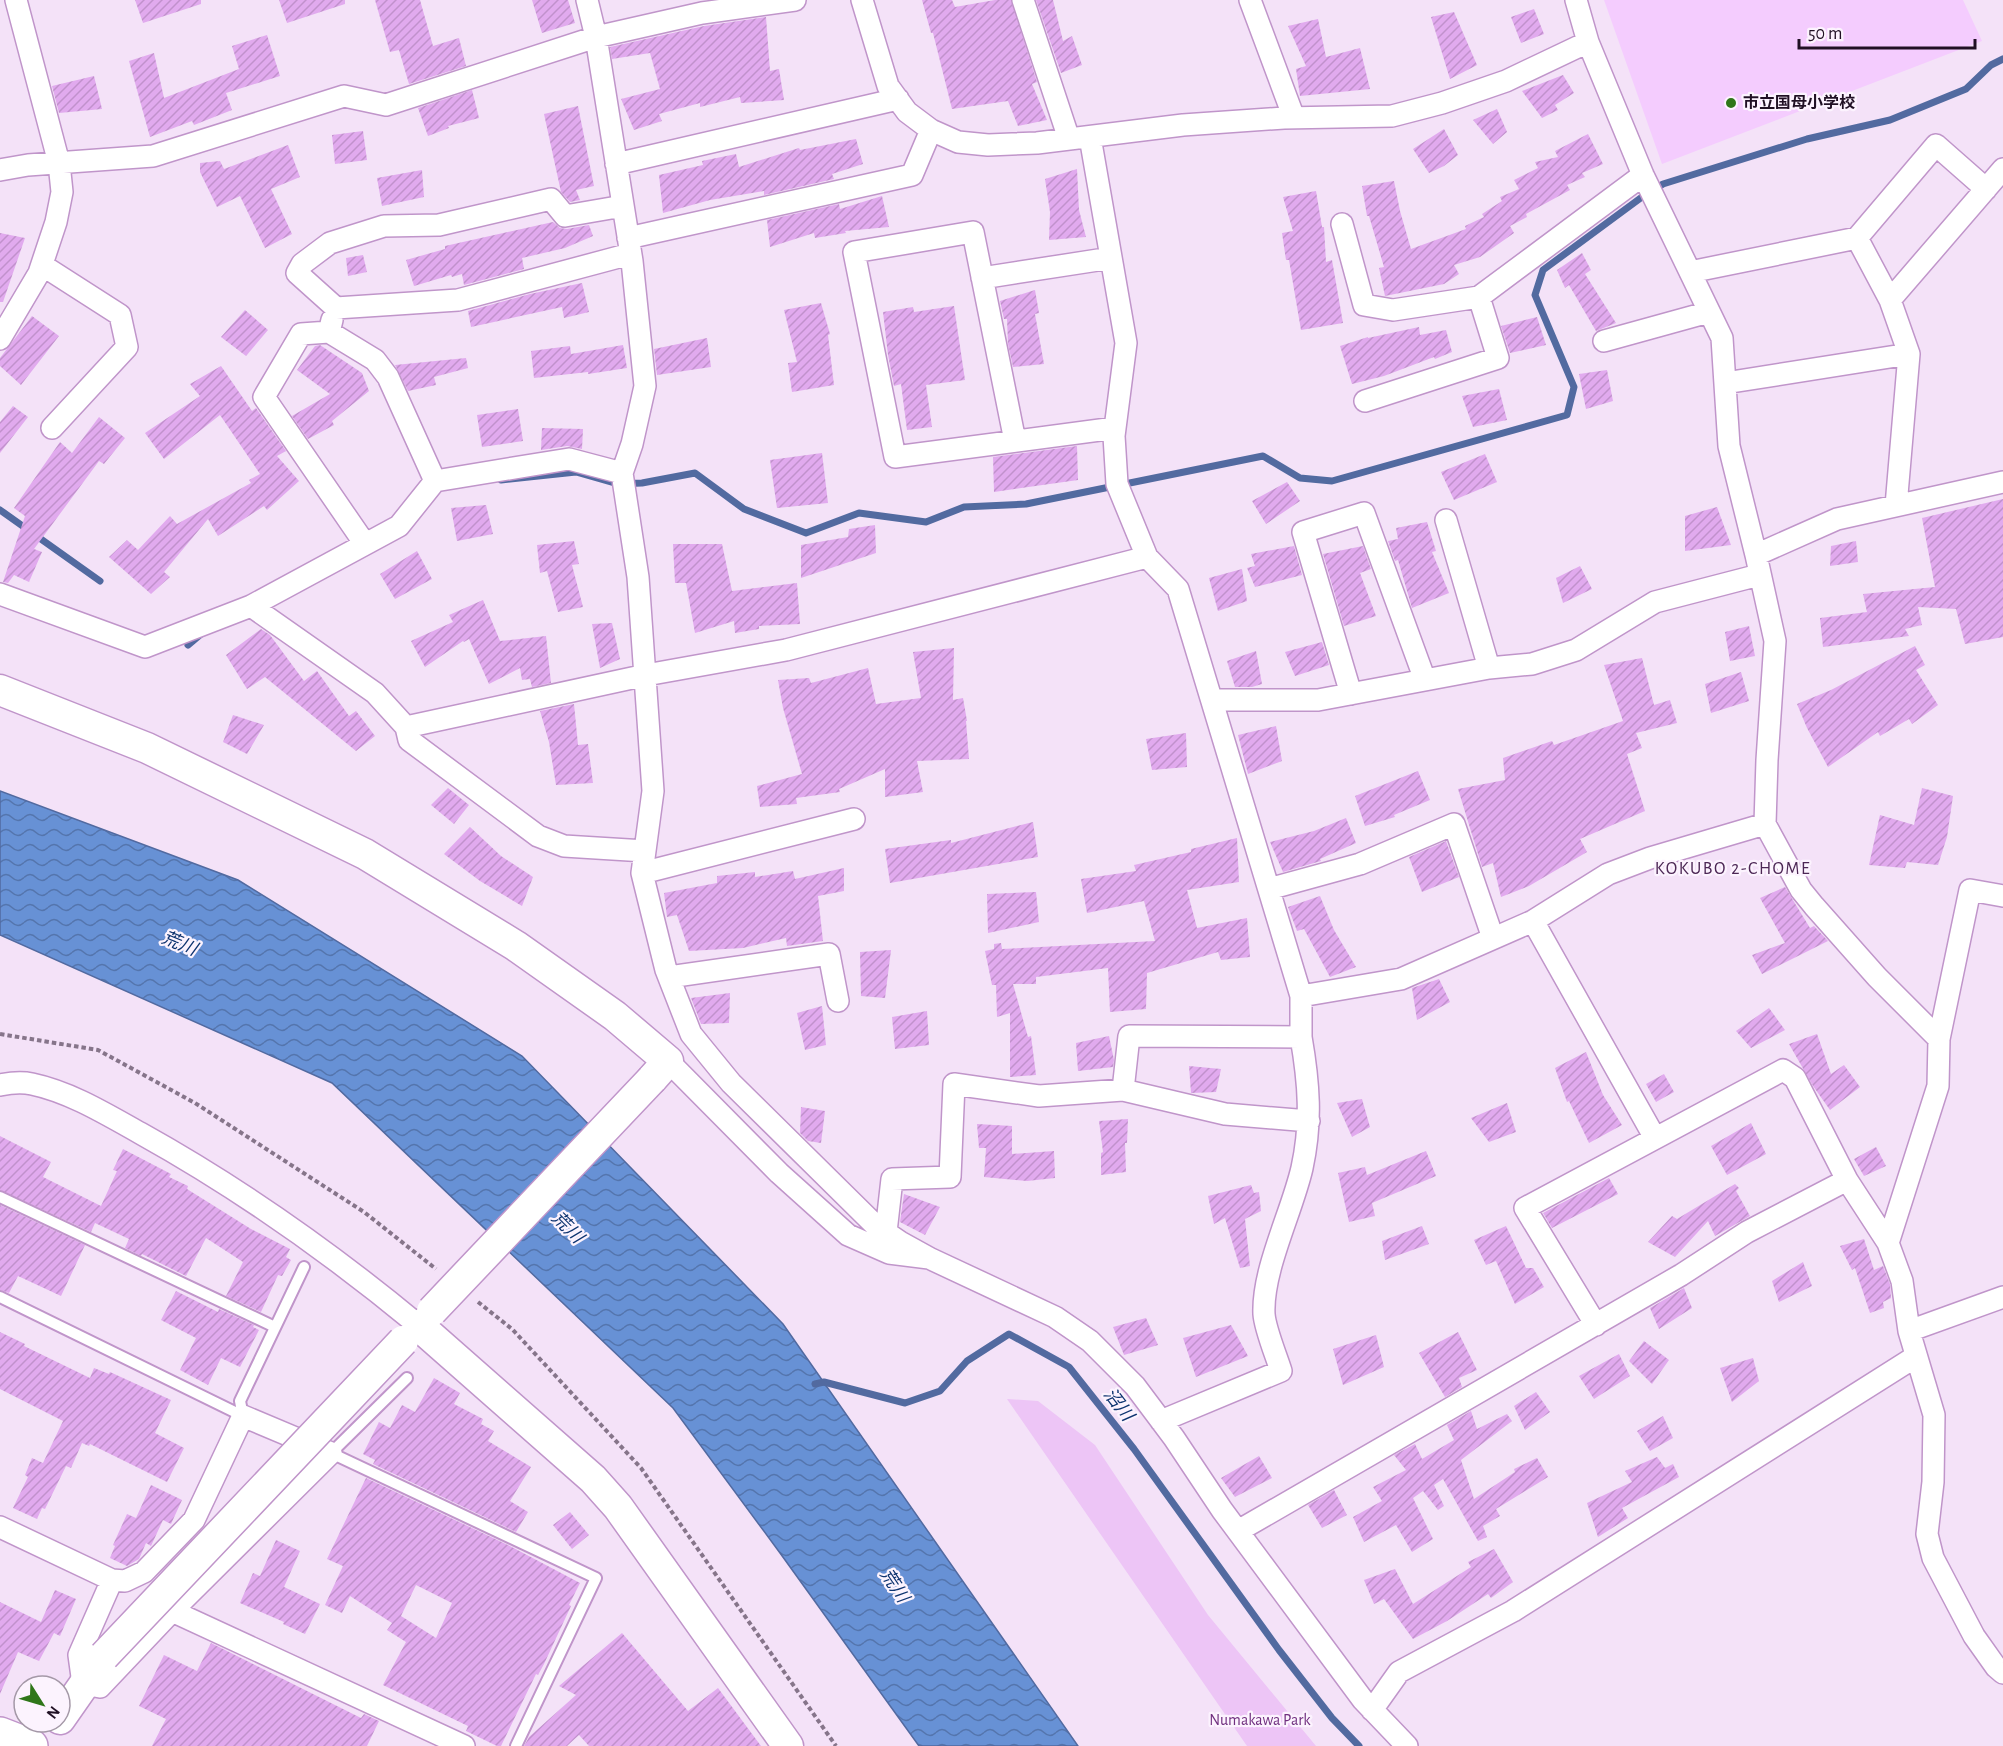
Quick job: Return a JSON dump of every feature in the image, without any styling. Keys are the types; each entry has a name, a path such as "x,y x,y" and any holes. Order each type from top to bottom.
{"highway":[{"path":"0,1734 31,1746"}],"street":[{"path":"3,325 42,265 56,222 62,192 59,163 16,0"},
{"path":"586,0 596,37 623,206 645,386 632,444 622,473 638,578 653,791 642,873 669,976 691,1034 731,1083 875,1225 929,1258 1055,1317 1090,1341 1135,1386 1238,1531 1363,1700 1407,1746"},
{"path":"0,170 153,156 344,96 386,105 596,37 702,13 795,0"},
{"path":"862,0 888,86 907,112 931,130 958,142 988,145 1079,138 1183,125 1294,118 1392,116 1442,104 1506,81 1588,42"},
{"path":"1023,0 1079,138 1111,258 1126,343 1115,428 1121,493 1147,557 1178,589 1301,996 1301,1037 1308,1077 1309,1121 1302,1169 1268,1278 1264,1315 1281,1371 1161,1421"},
{"path":"1250,0 1294,118"},
{"path":"1576,0 1588,42 1644,176 1722,338 1729,446 1775,641 1765,824 1801,890 1877,977 1939,1039"},
{"path":"616,164 898,99"},
{"path":"623,206 565,216 551,199 439,225 384,226 330,243 302,264 297,273 336,308 458,300 629,246 912,176 931,130"},
{"path":"1690,272 1857,238 1936,145 1986,189"},
{"path":"1890,300 2003,169"},
{"path":"1342,224 1364,306 1393,310 1479,297 1644,176"},
{"path":"1015,441 973,232 854,252 895,457 1115,428"},
{"path":"1857,238 1890,300 1909,354 1896,506"},
{"path":"982,278 1111,258"},
{"path":"42,265 120,315 127,347 52,428"},
{"path":"1365,401 1498,358 1479,297"},
{"path":"329,332 336,308"},
{"path":"1604,341 1710,312"},
{"path":"365,544 264,397 301,334 329,332 375,360 388,377 435,481"},
{"path":"1725,383 1909,354"},
{"path":"0,594 145,647 258,610 365,544 399,526 435,481 569,459 622,473"},
{"path":"1212,700 1318,700 1489,668 1532,664 1576,650 1655,602 1758,565 1837,519 2003,482"},
{"path":"1351,694 1303,532 1364,513 1425,680"},
{"path":"1446,520 1489,668"},
{"path":"406,727 646,675 786,650 1147,557"},
{"path":"258,610 375,693 406,727 409,740 538,836 564,846 645,850"},
{"path":"0,690 147,748 365,854 516,946 615,1016 660,1070 848,1235 889,1253 929,1258"},
{"path":"642,873 854,819"},
{"path":"1269,889 1360,864 1454,824 1493,938"},
{"path":"1301,996 1401,979 1533,921 1608,874 1650,858 1765,824"},
{"path":"1888,1243 1938,1086 1939,1039 1970,890 2003,896"},
{"path":"1533,921 1655,1138"},
{"path":"669,976 829,954 838,1001"},
{"path":"1123,1090 1129,1036 1301,1037"},
{"path":"72,1700 104,1656 660,1070"},
{"path":"1596,1324 1526,1208 1782,1070 1795,1078 1847,1180 1888,1243 1902,1281 1908,1331 1934,1416 1933,1482 1927,1534 1933,1558 1974,1636 1996,1667 2003,1673"},
{"path":"0,1085 30,1083 58,1092 98,1110 160,1144 295,1230 353,1272 418,1325 593,1479 618,1507 788,1746"},
{"path":"886,1232 892,1179 950,1178 954,1084 1039,1096 1123,1090 1225,1114 1309,1121"},
{"path":"1238,1531 1681,1275 1747,1232 1847,1180"},
{"path":"1908,1331 2003,1297"},
{"path":"1372,1710 1399,1672 1513,1611 1915,1357"},
{"path":"0,1527 112,1580 125,1581 144,1572 194,1520 243,1416 331,1453 172,1611 100,1688 83,1684"},
{"path":"83,1684 79,1655 112,1580"},
{"path":"172,1611 464,1746"}],"lane":[{"path":"0,1197 275,1327"},
{"path":"243,1416 240,1401 304,1267"},
{"path":"0,1297 243,1416"},
{"path":"407,1378 331,1453 596,1578 516,1746"}],"shaded area":[{"name":"市立国母小学校","path":"1604,0 1963,0 1982,41 1662,164"}],"green space":[{"name":"Numakawa Park","path":"1007,1399 1038,1401 1095,1445 1208,1615 1316,1746 1247,1746"}],"water":[{"name":"荒川","path":"0,791 238,880 522,1056 783,1324 1078,1746 919,1746 673,1408 332,1083 0,935"}],"building":[{"path":"135,0 201,0 201,4 143,23"},
{"path":"279,0 345,0 345,4 287,23"},
{"path":"375,0 420,0 433,46 459,38 466,66 409,84 399,50 390,52"},
{"path":"532,0 568,0 575,23 542,33"},
{"path":"922,0 952,0 955,7 995,0 1011,0 1037,82 1032,84 1047,120 1018,126 1008,101 952,109 933,33 931,33"},
{"path":"1036,0 1053,0 1063,41 1072,36 1082,65 1061,73"},
{"path":"1534,9 1544,34 1521,43 1511,17"},
{"path":"1454,12 1477,65 1450,79 1431,17"},
{"path":"766,17 770,71 779,69 784,100 741,103 740,97 700,107 700,103 659,114 662,121 634,130 621,99 660,89 650,53 612,59 610,47 704,26"},
{"path":"1318,19 1326,57 1360,48 1370,89 1300,96 1296,69 1306,66 1288,26"},
{"path":"267,35 280,76 226,93 232,110 194,125 192,121 150,137 129,61 154,53 164,98 239,69 232,46"},
{"path":"1563,75 1574,93 1555,105 1558,110 1542,118 1522,91"},
{"path":"94,76 102,109 59,113 52,86"},
{"path":"472,90 479,118 448,126 449,128 428,136 418,108"},
{"path":"578,106 594,186 576,190 580,200 570,202 561,192 544,114"},
{"path":"1497,109 1507,132 1493,144 1473,120"},
{"path":"1444,129 1458,155 1444,166 1429,173 1413,149"},
{"path":"363,131 367,160 335,164 332,135"},
{"path":"1588,134 1603,164 1582,173 1585,177 1567,185 1570,190 1526,214 1527,217 1510,226 1514,233 1480,257 1454,265 1459,274 1444,284 1385,296 1379,268 1384,267 1369,216 1367,216 1362,186 1394,181 1411,249 1466,229 1465,226 1484,217 1482,214 1502,201 1500,197 1519,189 1514,180 1538,168 1535,162 1558,157 1555,151"},
{"path":"856,139 863,164 832,174 834,179 764,195 764,191 710,200 663,213 659,175 703,165 702,161 736,154 739,167 799,148 800,150"},
{"path":"288,145 300,177 271,189 292,234 265,248 240,196 217,207 200,172 200,163 220,161 224,169"},
{"path":"1077,169 1079,210 1086,237 1049,240 1050,212 1045,179"},
{"path":"422,170 424,197 382,206 377,178"},
{"path":"1316,191 1322,227 1324,227 1326,262 1332,260 1343,323 1301,330 1282,233 1293,231 1283,197"},
{"path":"882,196 889,227 845,231 846,233 815,238 814,233 770,247 767,220 839,204 840,209"},
{"path":"553,222 560,228 567,229 589,225 593,236 565,248 522,258 524,269 464,285 462,274 414,286 406,260 445,249 445,246"},
{"path":"0,233 25,238 3,302 0,302"},
{"path":"1582,253 1591,270 1585,274 1616,323 1596,331 1569,285 1565,288 1557,270"},
{"path":"363,255 367,272 348,276 346,258"},
{"path":"582,283 589,312 564,318 562,307 471,327 468,311"},
{"path":"1035,290 1039,313 1035,314 1044,364 1013,367 1008,344 1007,319 1004,319 1000,301"},
{"path":"821,303 830,334 828,335 834,385 792,392 788,363 797,362 784,310"},
{"path":"954,306 965,380 926,385 932,427 907,430 901,384 894,386 883,312 913,307 914,312"},
{"path":"245,310 268,330 246,356 221,337"},
{"path":"32,316 59,336 21,385 0,366 0,358"},
{"path":"1537,317 1546,345 1510,353 1501,326"},
{"path":"1419,327 1420,335 1446,330 1452,352 1384,376 1352,384 1340,346 1368,337"},
{"path":"707,338 711,367 657,375 654,349"},
{"path":"320,345 362,373 369,391 332,421 334,425 308,439 292,416 330,394 297,370 315,346"},
{"path":"623,345 627,368 534,378 531,351 570,346 571,354"},
{"path":"466,358 468,368 434,377 436,385 408,391 395,365"},
{"path":"221,366 252,411 256,408 286,451 277,456 299,481 267,510 264,506 218,536 208,519 164,572 170,577 151,594 109,557 127,540 138,550 170,516 177,524 251,483 249,480 260,474 220,415 164,459 145,433 200,396 190,384"},
{"path":"1607,370 1613,401 1586,409 1579,374"},
{"path":"1499,389 1507,420 1473,427 1462,396"},
{"path":"13,406 28,417 0,453 0,422"},
{"path":"518,409 523,441 482,447 477,415"},
{"path":"99,417 125,438 104,464 99,461 34,549 42,552 29,582 14,575 8,583 3,582 25,516 14,508 60,442 72,453"},
{"path":"542,428 583,429 582,449 567,446 541,450"},
{"path":"1077,446 1078,480 994,492 993,457"},
{"path":"822,453 828,503 777,508 770,460"},
{"path":"1485,454 1497,482 1454,500 1441,472"},
{"path":"1287,482 1300,501 1266,524 1252,501"},
{"path":"2003,499 2003,637 1965,644 1956,609 1918,607 1922,625 1905,629 1909,636 1823,647 1820,618 1867,612 1863,594 1935,587 1922,518"},
{"path":"486,505 493,534 457,541 451,508"},
{"path":"1717,507 1731,545 1685,551 1685,516"},
{"path":"1427,522 1436,551 1432,552 1449,593 1412,608 1398,560 1395,561 1388,541 1398,539 1396,528"},
{"path":"875,525 876,553 801,578 801,545 848,537 849,529"},
{"path":"574,541 579,564 572,565 583,607 558,612 547,571 540,573 537,545"},
{"path":"1856,541 1858,562 1830,566 1831,546"},
{"path":"673,544 722,544 732,591 797,583 800,624 759,626 759,629 735,633 734,621 695,633 686,583 675,583"},
{"path":"1294,546 1302,575 1255,587 1247,568 1255,566 1251,554"},
{"path":"1363,546 1371,569 1360,573 1376,616 1344,626 1323,554"},
{"path":"417,551 432,579 395,599 380,574"},
{"path":"1580,566 1592,589 1563,603 1556,578"},
{"path":"1242,569 1247,601 1218,611 1209,578"},
{"path":"483,600 500,641 546,636 551,683 532,687 530,679 522,680 520,668 489,684 469,639 425,667 411,641 453,622 449,615"},
{"path":"612,623 620,659 600,668 592,624"},
{"path":"1749,626 1755,656 1730,661 1725,632"},
{"path":"261,629 270,635 304,681 317,671 349,716 356,711 375,736 356,751 265,677 247,689 226,655"},
{"path":"1322,642 1329,665 1295,676 1285,652"},
{"path":"1915,646 1925,665 1916,670 1938,705 1912,724 1909,719 1880,736 1878,732 1828,767 1797,704 1831,690"},
{"path":"954,648 953,700 963,698 969,759 917,761 923,792 885,797 885,769 839,789 840,792 796,798 797,804 760,807 757,786 802,774 783,708 778,680 809,678 811,683 868,668 876,704 921,698 913,652"},
{"path":"1256,651 1262,684 1252,687 1235,687 1227,661"},
{"path":"1642,658 1654,705 1670,700 1677,723 1636,733 1642,748 1627,754 1645,811 1580,839 1587,852 1529,886 1501,897 1493,863 1482,867 1458,789 1505,780 1503,758 1552,741 1554,745 1623,721 1604,665"},
{"path":"1741,672 1749,701 1711,713 1705,684"},
{"path":"574,704 578,745 588,744 593,783 556,785 549,742 540,711"},
{"path":"233,715 264,725 247,754 223,742"},
{"path":"1276,726 1282,761 1248,774 1238,735"},
{"path":"1186,733 1187,767 1152,770 1146,739"},
{"path":"1418,771 1430,800 1394,815 1395,817 1365,826 1355,796"},
{"path":"448,788 469,805 454,824 431,805"},
{"path":"1922,788 1953,796 1947,837 1938,865 1907,862 1905,868 1869,865 1880,815 1914,825"},
{"path":"1346,818 1356,843 1320,859 1321,861 1283,872 1270,842 1314,831"},
{"path":"1033,822 1038,857 890,883 885,849 951,840 951,843"},
{"path":"470,827 501,856 533,877 522,906 480,881 444,854"},
{"path":"1237,838 1239,882 1187,890 1197,928 1247,918 1250,957 1221,960 1218,952 1147,973 1146,1009 1110,1012 1108,968 1036,977 1036,984 1013,984 1028,1037 1031,1036 1036,1075 1010,1077 1010,1013 997,1017 996,985 992,985 985,951 994,949 994,944 1001,943 1002,949 1155,941 1144,901 1087,913 1081,879 1136,871 1134,865 1191,852 1191,849"},
{"path":"1446,841 1459,877 1422,892 1409,857"},
{"path":"844,868 844,891 818,896 823,941 787,946 786,938 743,948 689,951 677,915 667,917 664,893 717,883 717,876 755,872 755,877 793,871 795,879"},
{"path":"1785,887 1810,928 1814,926 1828,941 1762,974 1752,955 1785,943 1760,898"},
{"path":"1036,892 1039,922 988,933 987,894"},
{"path":"1320,896 1334,930 1356,967 1330,977 1304,929 1297,931 1288,907"},
{"path":"891,950 885,998 861,996 860,952"},
{"path":"1439,979 1450,1002 1417,1020 1412,988"},
{"path":"730,993 729,1023 701,1024 691,998"},
{"path":"822,1006 826,1045 805,1050 797,1013"},
{"path":"1769,1008 1785,1030 1751,1048 1736,1031"},
{"path":"927,1011 929,1045 895,1049 892,1017"},
{"path":"1817,1034 1831,1074 1844,1065 1860,1087 1830,1110 1789,1044"},
{"path":"1109,1036 1114,1060 1113,1067 1078,1071 1076,1043"},
{"path":"1586,1052 1603,1095 1622,1125 1589,1143 1569,1101 1567,1102 1555,1068"},
{"path":"1189,1066 1221,1069 1216,1092 1191,1093"},
{"path":"1664,1074 1674,1092 1656,1102 1646,1084"},
{"path":"1362,1099 1370,1127 1352,1137 1337,1103"},
{"path":"1507,1103 1516,1132 1489,1142 1471,1118"},
{"path":"801,1107 825,1111 821,1143 808,1141 800,1133"},
{"path":"1128,1119 1127,1143 1125,1143 1126,1172 1101,1175 1101,1153 1103,1152 1099,1121"},
{"path":"1751,1123 1766,1154 1727,1175 1711,1146"},
{"path":"977,1124 1012,1126 1012,1154 1054,1151 1055,1178 1027,1181 984,1177 986,1148 979,1148"},
{"path":"0,1136 51,1162 43,1177 101,1206 117,1171 113,1170 123,1149 171,1174 169,1177 188,1186 187,1189 251,1229 290,1249 286,1257 291,1260 282,1276 278,1275 261,1312 226,1296 243,1262 206,1238 186,1276 125,1248 129,1239 95,1223 91,1232 0,1190"},
{"path":"1876,1147 1886,1166 1864,1176 1854,1159"},
{"path":"1426,1151 1436,1176 1372,1203 1375,1216 1349,1222 1338,1173 1365,1167 1367,1175"},
{"path":"1609,1178 1618,1194 1552,1228 1543,1213"},
{"path":"1735,1184 1739,1188 1736,1191 1750,1216 1715,1236 1708,1221 1675,1257 1648,1242 1672,1216 1677,1219"},
{"path":"1251,1185 1254,1193 1259,1192 1261,1211 1245,1219 1250,1266 1240,1268 1225,1218 1214,1224 1208,1196"},
{"path":"904,1194 940,1207 925,1235 900,1222"},
{"path":"0,1205 85,1245 61,1296 18,1276 9,1293 0,1290"},
{"path":"1422,1226 1429,1244 1385,1260 1382,1241"},
{"path":"1506,1226 1526,1268 1533,1268 1544,1287 1515,1304 1496,1261 1486,1265 1474,1240"},
{"path":"1864,1239 1874,1270 1883,1266 1890,1284 1891,1298 1883,1302 1884,1308 1870,1313 1855,1268 1852,1270 1840,1246"},
{"path":"1803,1262 1812,1286 1779,1302 1772,1281"},
{"path":"1684,1288 1692,1308 1659,1329 1650,1308"},
{"path":"176,1291 218,1312 219,1309 254,1325 253,1327 259,1330 240,1367 221,1358 208,1385 180,1370 196,1338 161,1320"},
{"path":"1146,1318 1158,1345 1124,1355 1113,1327"},
{"path":"1231,1325 1248,1356 1196,1377 1183,1338"},
{"path":"0,1332 90,1378 94,1368 109,1374 110,1372 171,1400 155,1433 184,1448 167,1482 90,1444 89,1446 82,1443 71,1468 66,1466 45,1509 42,1508 37,1519 13,1508 28,1477 25,1475 32,1458 43,1463 63,1421 0,1389"},
{"path":"1458,1332 1477,1370 1459,1378 1462,1387 1445,1397 1419,1353"},
{"path":"1376,1335 1384,1367 1343,1385 1333,1349"},
{"path":"1644,1341 1669,1360 1652,1384 1629,1361"},
{"path":"1619,1354 1630,1376 1594,1399 1579,1376"},
{"path":"1753,1358 1759,1381 1732,1402 1720,1368"},
{"path":"434,1378 460,1393 454,1404 483,1419 481,1424 494,1431 488,1441 531,1467 510,1501 528,1512 516,1532 373,1464 375,1460 363,1454 379,1422 390,1428 402,1405 415,1412"},
{"path":"1536,1392 1550,1412 1525,1430 1514,1406"},
{"path":"1471,1411 1477,1429 1507,1414 1512,1421 1461,1460 1474,1499 1515,1472 1514,1469 1537,1458 1548,1477 1496,1509 1500,1516 1483,1526 1487,1537 1478,1541 1443,1479 1434,1485 1444,1506 1438,1510 1423,1491 1413,1498 1433,1539 1412,1552 1396,1525 1364,1542 1353,1517 1382,1501 1373,1487 1406,1470 1394,1455 1415,1444 1422,1459 1454,1440 1447,1425"},
{"path":"1663,1416 1673,1438 1650,1451 1637,1431"},
{"path":"1259,1456 1272,1478 1235,1497 1221,1478"},
{"path":"1657,1457 1665,1468 1673,1464 1679,1477 1622,1508 1628,1518 1598,1537 1587,1503 1632,1482 1625,1471"},
{"path":"366,1478 508,1545 580,1583 544,1664 538,1675 536,1674 501,1746 466,1731 468,1726 383,1685 406,1642 387,1630 392,1623 350,1596 342,1613 325,1605 343,1566 327,1559","holes":["416,1585 452,1603 436,1638 401,1616"]},
{"path":"151,1485 182,1500 171,1524 163,1520 151,1546 146,1543 139,1559 127,1566 110,1558 115,1546 113,1545 127,1514 136,1518"},
{"path":"1334,1490 1347,1515 1322,1528 1308,1505"},
{"path":"570,1512 589,1535 572,1549 553,1525"},
{"path":"276,1540 300,1551 284,1587 320,1604 305,1634 240,1603 253,1573 260,1576"},
{"path":"1494,1549 1513,1582 1491,1598 1488,1594 1447,1621 1413,1639 1384,1599 1374,1604 1364,1580 1395,1569 1413,1604 1471,1567 1468,1562"},
{"path":"55,1590 76,1599 60,1636 54,1633 39,1661 18,1652 0,1694 0,1602 41,1622"},
{"path":"622,1633 688,1711 718,1688 761,1746 589,1746 579,1735 567,1746 524,1746 529,1737 576,1695 559,1686"},
{"path":"211,1643 361,1718 364,1714 379,1721 367,1746 152,1746 166,1719 139,1706 164,1655 197,1671"}],"waterway":[{"path":"501,480 576,472 618,484 642,483 695,473 744,509 806,533 859,513 926,522 964,507 1026,504 1263,456 1300,478 1332,481 1567,415 1574,387 1535,295 1543,270 1642,197 1663,184 1807,139 1890,120 1966,89 1991,65 2003,59"},
{"path":"0,510 100,581"},
{"path":"188,645 201,634"},
{"name":"沼川","path":"815,1384 824,1382 905,1403 940,1391 967,1361 1009,1334 1069,1367 1134,1449 1279,1650 1332,1718 1359,1746"}],"place":[{"name":"市立国母小学校","path":"1731,103"}],"district":[{"name":"KOKUBO 2-CHOME","path":"1733,869"}]}
